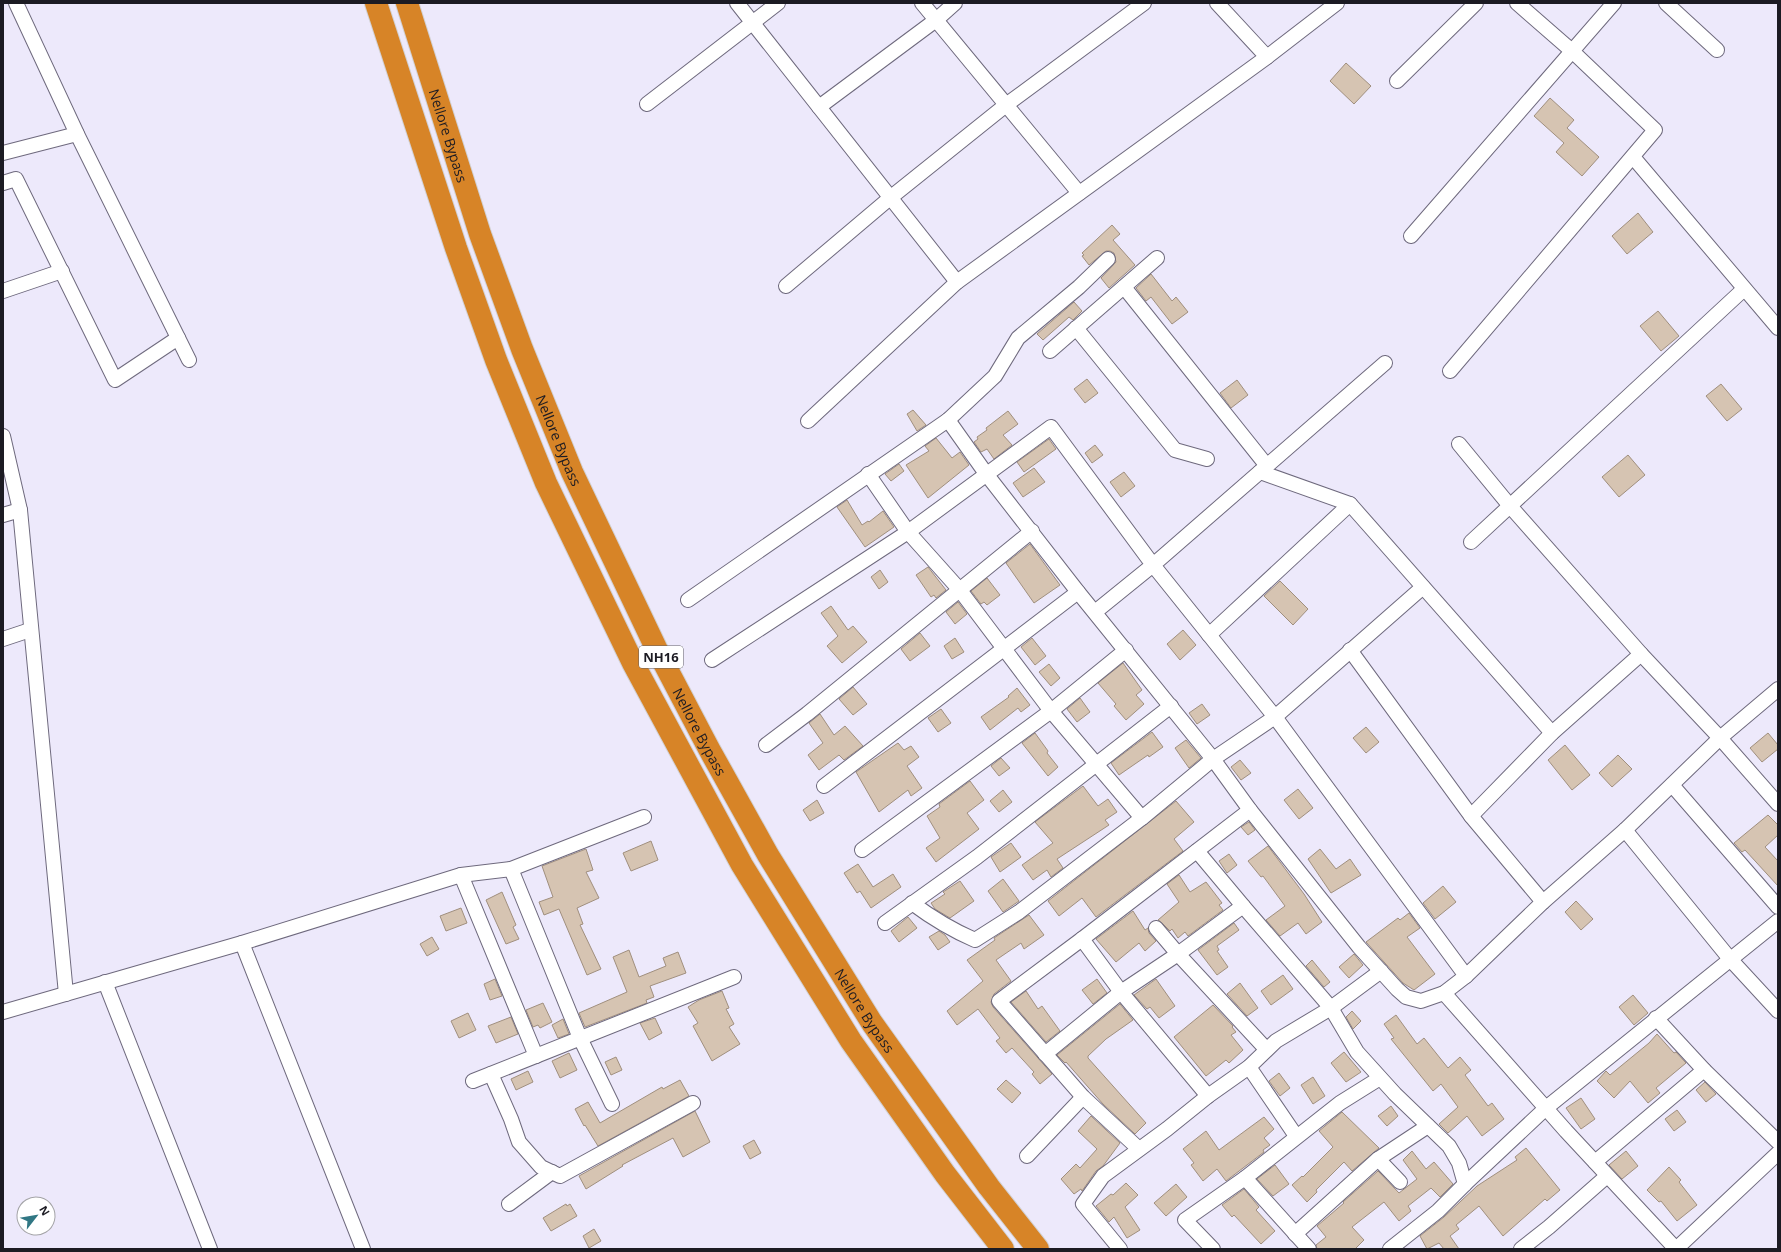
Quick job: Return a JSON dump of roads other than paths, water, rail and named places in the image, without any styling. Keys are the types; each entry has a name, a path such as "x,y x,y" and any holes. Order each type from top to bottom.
{"highway":[{"name":"Nellore Bypass","path":"376,3 456,248 496,360 546,483 633,663 742,865 851,1041 945,1174 1003,1249"},
{"name":"Nellore Bypass","path":"407,3 480,234 522,349 572,472 656,648 709,749 768,855 872,1023 989,1187 1038,1249"}],"street":[{"path":"16,3 77,134 189,360"},
{"path":"737,3 957,282"},
{"path":"647,104 778,3"},
{"path":"922,3 1079,193"},
{"path":"819,107 936,20 955,3"},
{"path":"786,286 890,198 1006,105 1144,3"},
{"path":"1217,3 1266,57"},
{"path":"808,421 957,282 1266,57 1337,3"},
{"path":"1397,81 1476,3"},
{"path":"1450,371 1655,130 1572,51 1517,3"},
{"path":"1411,236 1614,3"},
{"path":"1666,3 1717,50"},
{"path":"3,153 77,134"},
{"path":"1633,157 1778,328"},
{"path":"3,183 16,179 115,380 178,338"},
{"path":"1050,351 1157,258"},
{"path":"688,600 948,420 995,376 1018,338 1079,287 1108,259"},
{"path":"3,291 62,271"},
{"path":"1124,286 1263,469 1350,504 1552,733"},
{"path":"1471,542 1744,289"},
{"path":"1076,328 1175,450 1207,459"},
{"path":"1094,612 1153,565 1385,363"},
{"path":"948,420 987,475 1078,592 1171,706 1250,810 1359,947 1396,989 1406,997 1421,1001 1444,993 1466,976 1543,902 1625,830 1720,738 1778,689"},
{"path":"712,660 908,532 1051,427 1153,565 1274,717 1466,976"},
{"path":"3,436 20,510 30,630 66,994"},
{"path":"1459,444 1510,506 1641,654 1720,738 1778,804"},
{"path":"868,474 908,532 959,589 1051,711 1098,764 1142,818"},
{"path":"1209,635 1350,504"},
{"path":"3,515 20,510"},
{"path":"766,745 807,714 1032,531"},
{"path":"912,903 930,917 956,932 975,940 1019,912 1142,818 1213,760 1274,717 1423,587"},
{"path":"824,786 1078,592"},
{"path":"3,639 30,630"},
{"path":"862,850 1051,711 1126,650"},
{"path":"1350,650 1471,816 1543,902"},
{"path":"1471,816 1552,733 1641,654"},
{"path":"885,923 977,857 1171,706"},
{"path":"1672,785 1778,907"},
{"path":"1139,1149 1083,1097 998,1001 1082,940 1250,810"},
{"path":"3,1012 242,943 461,875 510,869 644,817"},
{"path":"1625,830 1730,959 1778,1011"},
{"path":"1197,851 1331,1008 1357,1052 1380,1078 1449,1146 1459,1164 1465,1184"},
{"path":"510,869 580,1038 612,1104"},
{"path":"461,875 536,1056"},
{"path":"1045,1054 1121,992 1178,954 1243,906"},
{"path":"1390,1249 1438,1211 1546,1108 1656,1018 1778,922"},
{"path":"1156,928 1178,954 1266,1049"},
{"path":"1082,940 1121,992 1208,1096"},
{"path":"242,943 363,1249"},
{"path":"1120,1249 1084,1204 1103,1176 1208,1096 1249,1067 1276,1041 1331,1008 1381,971"},
{"path":"473,1081 734,977"},
{"path":"105,982 210,1249"},
{"path":"1444,993 1546,1108 1676,1249 1778,1153"},
{"path":"1656,1018 1704,1070 1778,1142"},
{"path":"1249,1067 1296,1136"},
{"path":"1595,1162 1704,1070"},
{"path":"491,1074 511,1119 519,1142 541,1167 560,1176 693,1103"},
{"path":"1213,1249 1185,1220 1245,1178 1296,1136 1340,1103 1380,1078"},
{"path":"1027,1156 1083,1097"},
{"path":"1296,1234 1378,1159 1428,1126"},
{"path":"1378,1159 1400,1182"},
{"path":"509,1204 552,1172"},
{"path":"1521,1249 1608,1176"},
{"path":"1245,1178 1309,1249"}]}
